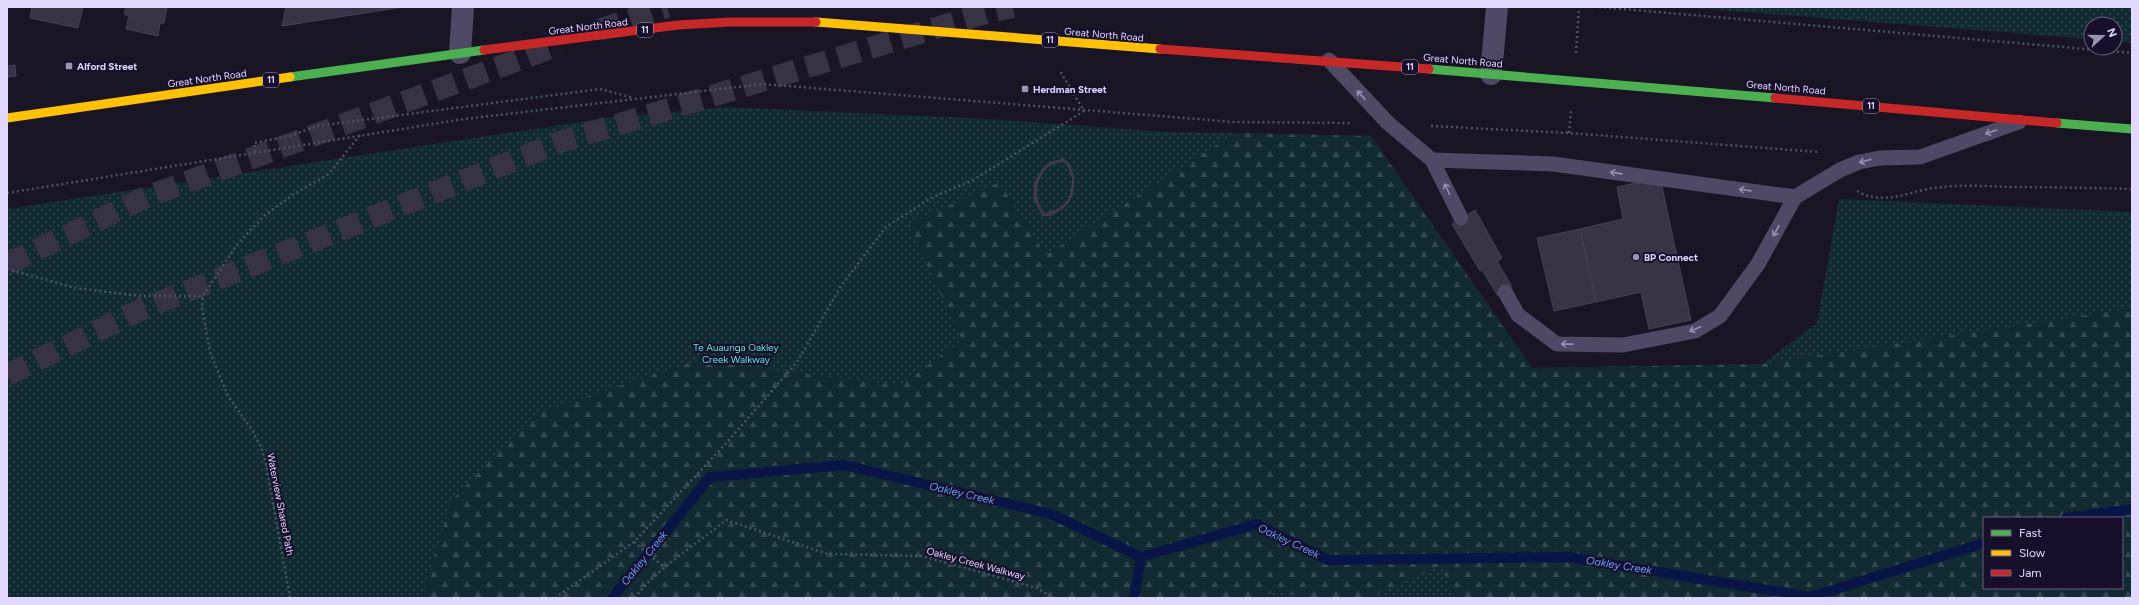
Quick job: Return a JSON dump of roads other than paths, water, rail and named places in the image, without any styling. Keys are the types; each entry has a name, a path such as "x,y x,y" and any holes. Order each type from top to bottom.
{"main road":[{"name":"Great North Road","path":"7,118 460,52 678,25 730,22 809,22 1329,60 2132,129"}],"street":[{"path":"460,52 463,7"},
{"path":"1491,74 1497,7"}],"lane":[{"path":"1329,60 1388,123 1432,160 1461,218"},
{"path":"1505,292 1518,315 1556,344 1622,345 1695,331 1720,316 1758,264 1795,197 1840,170 1859,162 1880,158 1920,157 2027,119"},
{"path":"1432,160 1553,164 1795,197"}],"waterway":[{"name":"Oakley Creek","path":"612,598 710,477 844,465 1051,514 1141,557 1257,524 1328,560 1568,557 1810,597 1983,543"},
{"name":"Oakley Creek","path":"2073,517 2132,509"},
{"path":"1134,598 1141,557"}],"tunnel":[{"path":"599,30 667,7"},
{"path":"7,375 140,310 560,142 989,12 1013,7"},
{"path":"7,264 146,197 559,45"}],"place":[{"name":"Alford Street","path":"69,66"},
{"name":"Herdman Street","path":"1025,89"},
{"name":"BP Connect","path":"1636,257"}],"park label":[{"name":"Te Auaunga Oakley Creek Walkway","path":"736,352"}]}
